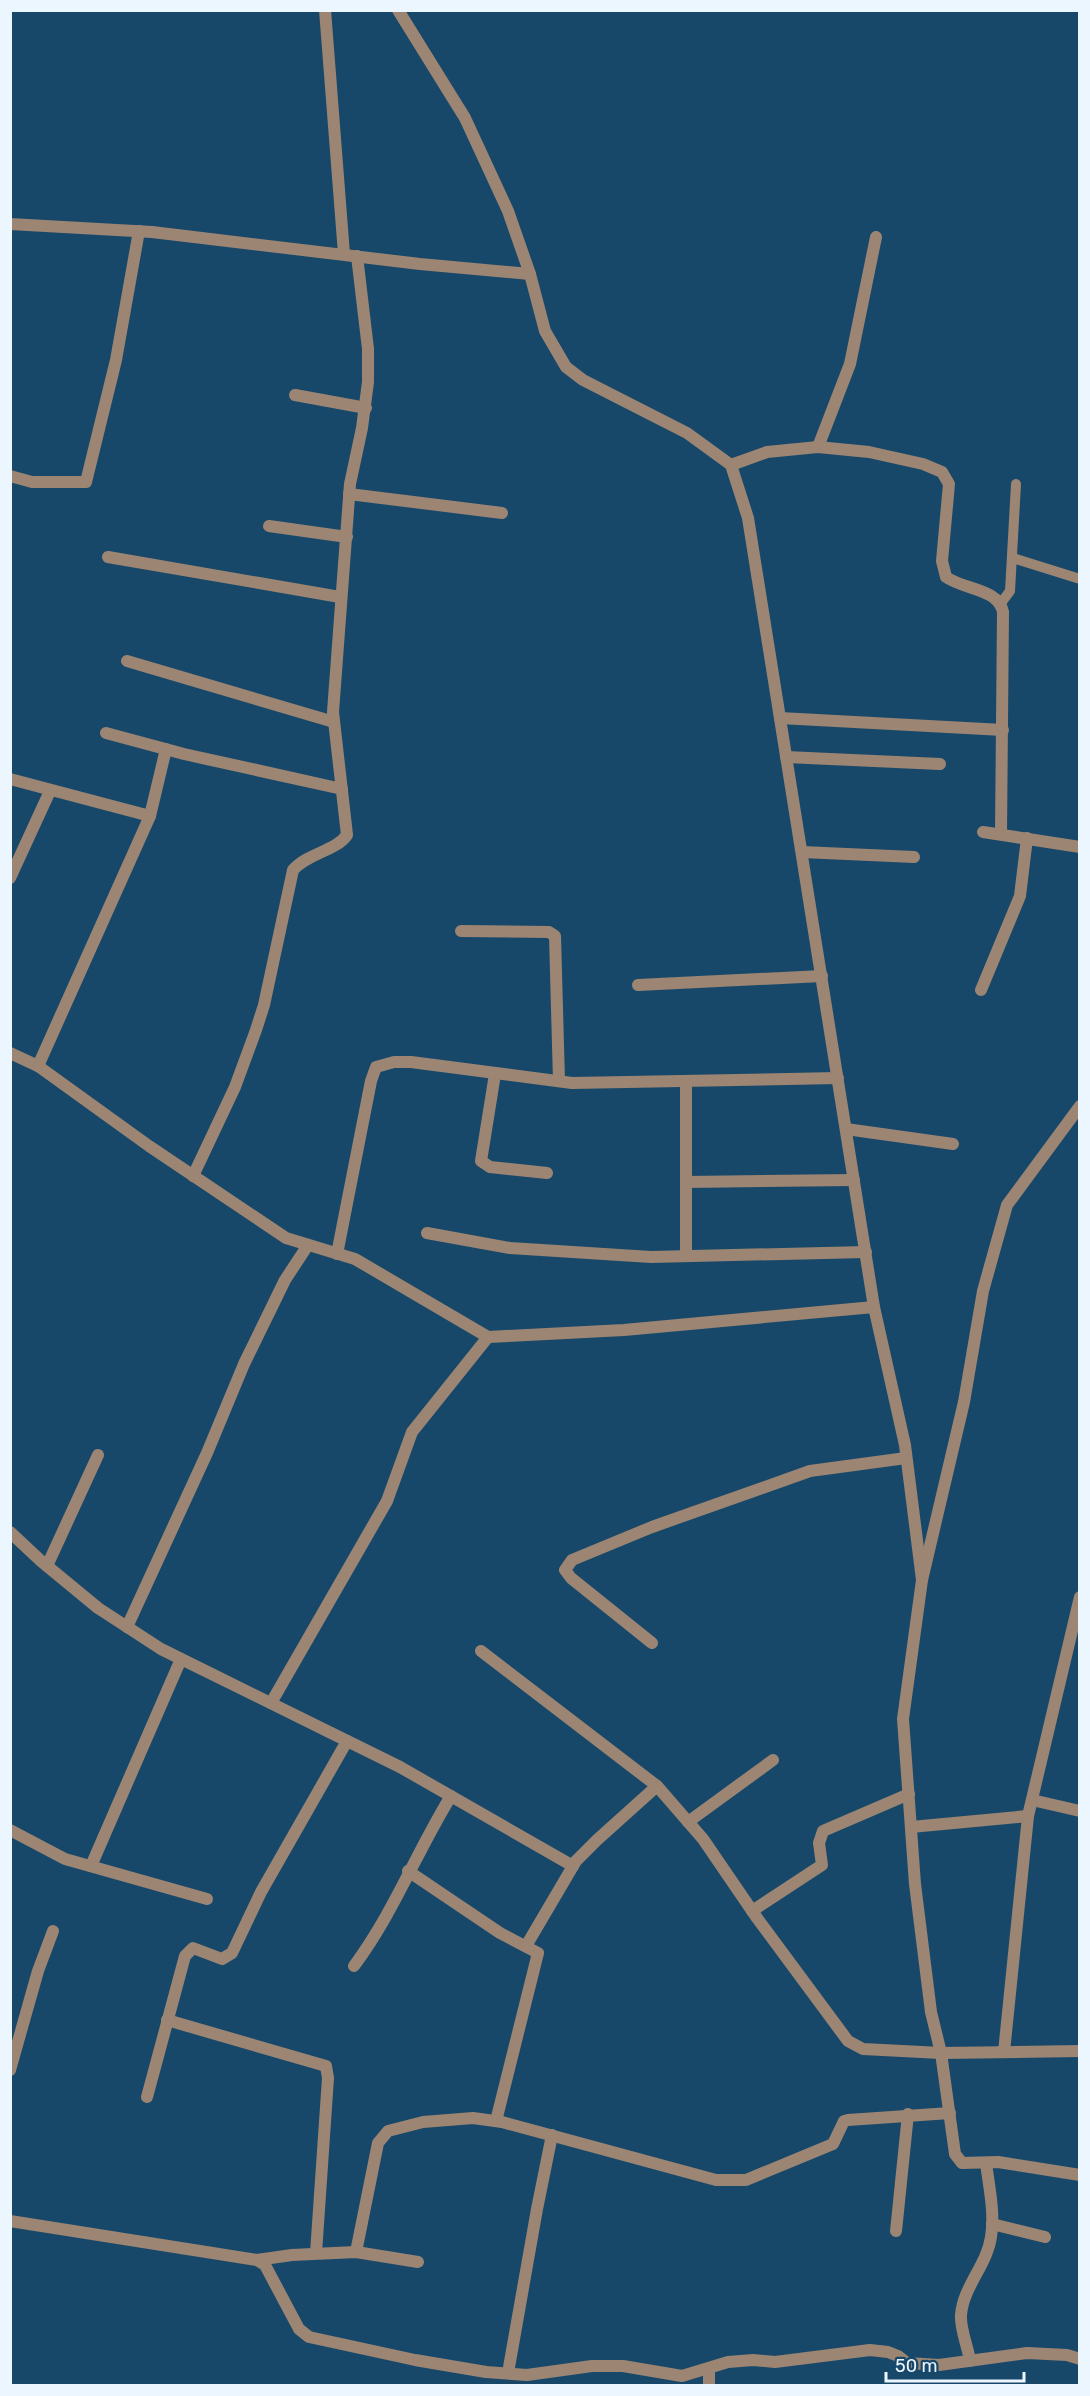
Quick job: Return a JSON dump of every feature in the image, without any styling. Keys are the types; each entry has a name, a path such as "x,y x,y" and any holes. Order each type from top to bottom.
{"street":[{"path":"194,1176 235,1087 256,1030 264,1005 292,870 302,860 343,840 347,835 333,712 349,494 366,408 368,350 350,255 325,10"},
{"path":"399,10 465,118 508,211 530,274 545,331 566,367 583,380 687,433 731,465 748,518 874,1306 906,1458 922,1580"},
{"path":"10,224 139,231 530,274"},
{"path":"10,476 32,482 86,482 116,360 139,231"},
{"path":"818,447 850,364 876,237"},
{"path":"295,394 366,408"},
{"path":"731,465 766,452 818,447 869,452 923,464 942,472 949,484 942,561 946,577 954,583 989,594 1001,603 1003,612 1001,834"},
{"path":"349,494 502,513"},
{"path":"269,526 347,537"},
{"path":"108,557 340,597"},
{"path":"127,661 334,722"},
{"path":"780,718 1003,730"},
{"path":"106,732 342,789"},
{"path":"38,1066 150,816 166,748"},
{"path":"786,757 940,764"},
{"path":"10,779 150,816"},
{"path":"10,878 50,791"},
{"path":"983,832 1080,847"},
{"path":"981,990 1020,896 1027,838"},
{"path":"802,852 914,857"},
{"path":"461,932 549,932 555,936 559,1082"},
{"path":"638,985 822,976"},
{"path":"10,1053 38,1066 286,1238 361,1262 488,1337 624,1330 874,1306"},
{"path":"337,1254 370,1082 376,1067 394,1062 411,1062 559,1082 838,1078"},
{"path":"495,1074 481,1161 490,1167 547,1173"},
{"path":"686,1081 686,1256"},
{"path":"1080,1106 1007,1205 983,1291 964,1402 922,1580 903,1719 915,1884 932,2012 941,2053 955,2154 962,2163 998,2162 1080,2175"},
{"path":"846,1129 953,1144"},
{"path":"686,1182 854,1180"},
{"path":"427,1233 510,1248 651,1257 866,1252"},
{"path":"127,1627 207,1453 244,1364 285,1280 308,1245"},
{"path":"271,1703 387,1502 412,1432 488,1337"},
{"path":"47,1566 98,1455"},
{"path":"652,1643 571,1578 565,1570 572,1560 652,1527 810,1471 906,1458"},
{"path":"10,1532 98,1608 127,1627 181,1659 400,1767 573,1866"},
{"path":"1004,2052 1028,1816 1080,1597"},
{"path":"481,1651 657,1786 703,1839 752,1911 848,2041 863,2049 941,2053 1080,2051"},
{"path":"91,1866 181,1659"},
{"path":"147,2097 185,1956 193,1948 222,1959 232,1953 261,1892 347,1741"},
{"path":"688,1822 773,1760"},
{"path":"526,1946 573,1866 597,1839 657,1786"},
{"path":"752,1911 822,1865 819,1836 823,1831 909,1794"},
{"path":"354,1966 376,1936 398,1896 408,1871 451,1796"},
{"path":"1032,1800 1080,1811"},
{"path":"911,1827 1028,1816"},
{"path":"10,1830 65,1859 207,1899"},
{"path":"408,1871 500,1933 538,1953 496,2121"},
{"path":"10,2070 38,1971 53,1931"},
{"path":"167,2020 326,2066 328,2078 316,2253"},
{"path":"356,2252 378,2142 388,2132 423,2122 473,2118 496,2121 716,2180 746,2180 833,2144 844,2121 950,2112"},
{"path":"896,2231 908,2114"},
{"path":"508,2373 552,2135"},
{"path":"970,2361 961,2318 964,2298 981,2266 991,2240 992,2224 986,2163"},
{"path":"10,2220 257,2260 316,2253 356,2252 418,2262"},
{"path":"992,2224 1045,2237"},
{"path":"257,2260 265,2265 299,2329 309,2337 415,2360 508,2373 528,2374 592,2366 623,2366 682,2376 728,2362 753,2360 775,2362 870,2350 888,2352 908,2363 939,2366 1027,2353 1067,2355 1080,2359"},
{"path":"709,2369 709,2385"}],"lane":[{"path":"1001,603 1010,591 1016,484"},
{"path":"1013,558 1080,579"}]}
